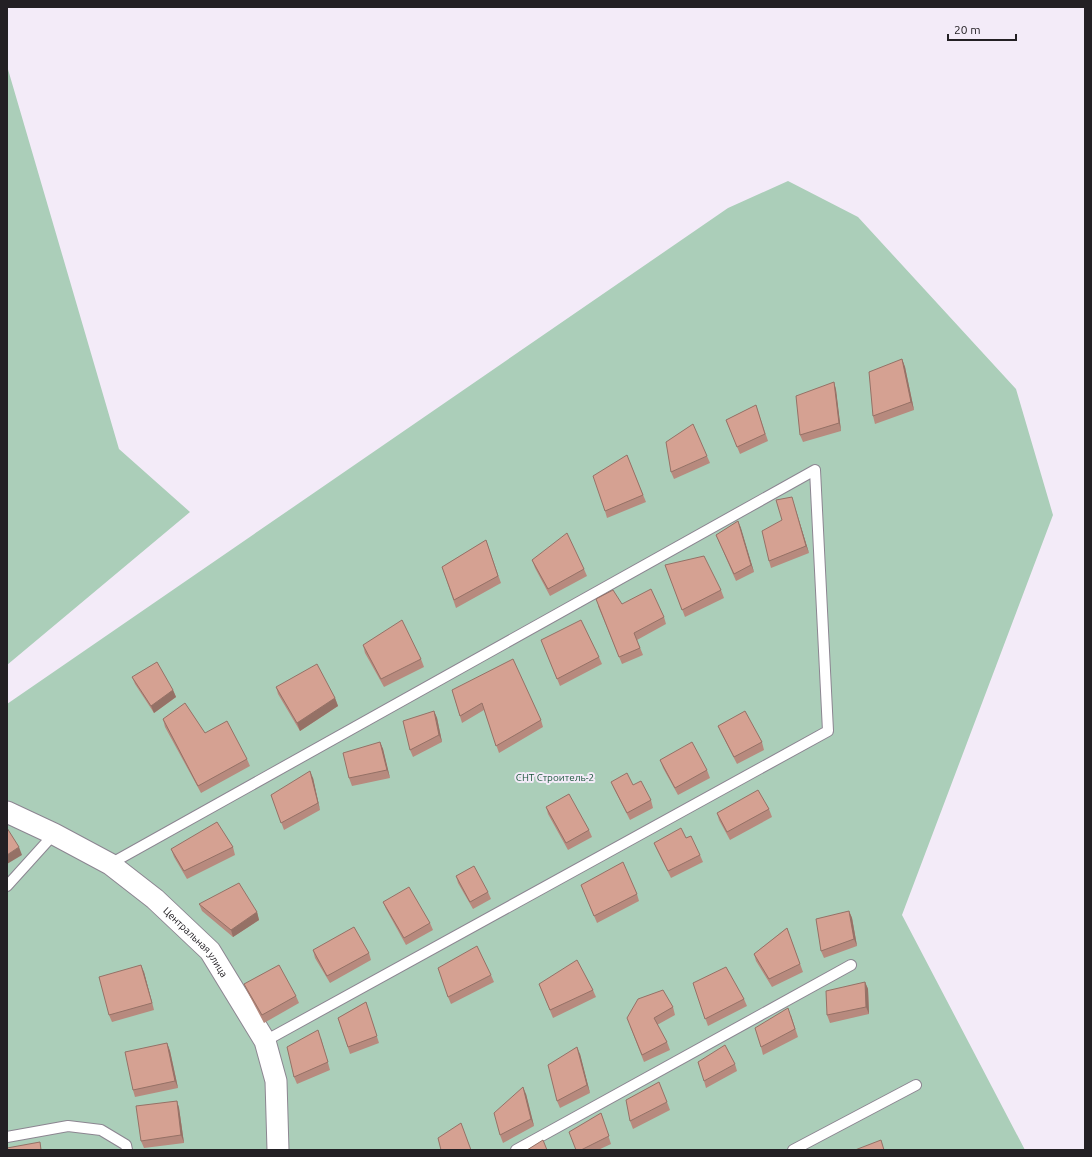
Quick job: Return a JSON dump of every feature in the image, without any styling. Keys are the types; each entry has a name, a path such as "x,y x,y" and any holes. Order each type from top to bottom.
{"street":[{"name":"Центральная улица","path":"7,812 54,834 110,864 155,899 210,951 265,1041 276,1081 278,1150"}],"lane":[{"path":"110,864 815,470 828,731 265,1041"},
{"path":"7,886 54,834"},
{"path":"516,1150 851,965"},
{"path":"793,1150 916,1085"},
{"path":"7,1137 68,1126 101,1130 126,1145 127,1150"}],"green space":[{"path":"7,66 119,449 190,512 7,665"},
{"name":"СНТ Строитель-2","path":"788,181 858,217 1016,389 1053,515 902,915 1025,1150 7,1150 7,704 728,208"}],"building":[{"path":"902,359 911,402 873,416 869,372"},
{"path":"834,382 839,423 800,435 796,396"},
{"path":"756,405 765,434 737,447 726,420"},
{"path":"693,424 707,456 671,472 666,442"},
{"path":"627,455 643,495 605,511 593,476"},
{"path":"792,497 806,546 769,561 762,531 782,520 776,500"},
{"path":"738,521 751,565 734,574 716,535"},
{"path":"567,533 584,569 548,589 532,560"},
{"path":"486,540 498,576 454,600 442,567"},
{"path":"704,556 721,590 682,610 665,565"},
{"path":"651,589 664,617 634,633 640,648 619,657 596,599 613,590 622,604"},
{"path":"402,620 421,659 381,679 363,645"},
{"path":"581,620 599,657 557,679 541,640"},
{"path":"513,659 541,720 496,746 482,703 460,716 452,690"},
{"path":"157,662 173,690 151,706 132,677"},
{"path":"317,664 335,698 297,723 276,687"},
{"path":"185,703 205,733 227,721 247,759 198,786 163,719"},
{"path":"434,711 439,735 410,750 403,721"},
{"path":"745,711 762,742 734,757 718,726"},
{"path":"380,742 387,770 349,778 343,753"},
{"path":"692,742 707,770 675,788 660,760"},
{"path":"310,771 318,803 281,823 271,795"},
{"path":"627,773 633,785 641,781 651,800 627,813 611,782"},
{"path":"758,790 769,809 727,832 717,813"},
{"path":"569,794 589,830 566,843 546,807"},
{"path":"217,822 233,847 184,871 171,849"},
{"path":"7,828 19,847 7,855"},
{"path":"681,828 686,838 691,836 700,855 668,871 654,843"},
{"path":"623,862 637,894 594,916 581,885"},
{"path":"474,866 488,892 470,902 456,876"},
{"path":"239,883 257,912 231,930 199,904"},
{"path":"409,887 430,923 404,938 383,902"},
{"path":"849,911 854,939 821,951 816,919"},
{"path":"354,927 369,953 327,976 313,950"},
{"path":"787,928 800,964 769,979 754,954"},
{"path":"477,946 491,975 448,997 438,968"},
{"path":"577,960 593,990 550,1010 539,984"},
{"path":"141,965 152,1003 109,1015 99,977"},
{"path":"279,965 296,996 262,1015 244,984"},
{"path":"726,967 744,999 705,1019 693,983"},
{"path":"865,982 866,1007 827,1015 826,991"},
{"path":"663,990 673,1007 654,1018 667,1042 642,1055 627,1018 638,999"},
{"path":"366,1002 377,1036 348,1047 338,1018"},
{"path":"788,1008 795,1029 761,1047 755,1028"},
{"path":"318,1030 328,1062 294,1077 287,1047"},
{"path":"167,1043 175,1081 133,1090 125,1052"},
{"path":"725,1045 735,1064 704,1081 698,1062"},
{"path":"577,1047 587,1085 557,1101 548,1065"},
{"path":"659,1082 667,1102 630,1121 626,1100"},
{"path":"523,1087 531,1119 500,1135 494,1113"},
{"path":"177,1101 181,1135 141,1141 136,1106"},
{"path":"601,1113 609,1136 581,1150 576,1150 569,1132"},
{"path":"461,1123 471,1150 441,1150 438,1138"},
{"path":"543,1140 547,1150 527,1150"},
{"path":"881,1140 884,1150 855,1150"},
{"path":"40,1142 41,1150 7,1150 7,1148"}]}
